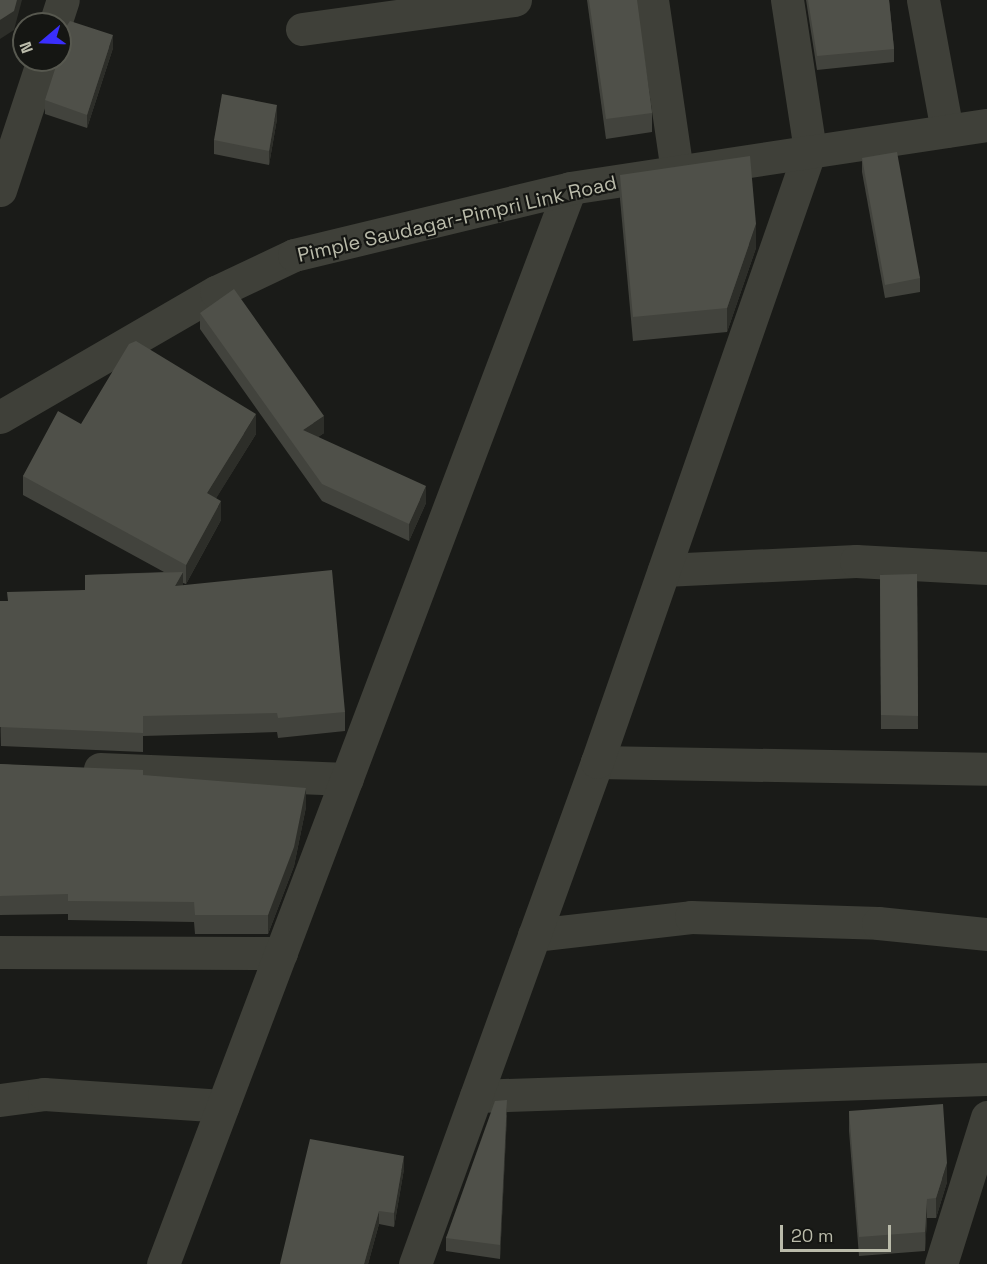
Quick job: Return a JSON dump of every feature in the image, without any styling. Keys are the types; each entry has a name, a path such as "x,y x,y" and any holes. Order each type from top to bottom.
{"street":[{"path":"302,28 515,0"},
{"path":"652,0 676,171"},
{"path":"415,1264 597,762 810,150 788,0"},
{"path":"923,0 947,131"},
{"path":"0,190 39,72"},
{"name":"Pimple Saudagar-Pimpri Link Road","path":"0,417 216,292 294,255 570,188 987,125"},
{"path":"163,1264 570,188"},
{"path":"664,570 856,561 987,568"},
{"path":"597,762 987,769"},
{"path":"72,768 347,779"},
{"path":"534,935 691,917 878,923 987,934"},
{"path":"0,952 281,953"},
{"path":"476,1096 987,1079"},
{"path":"0,1100 44,1094 224,1106"},
{"path":"941,1264 987,1117"}],"building":[{"path":"0,0 17,0 14,11 0,20"},
{"path":"589,0 637,0 652,113 606,119"},
{"path":"808,0 889,0 894,49 817,56"},
{"path":"72,22 113,35 87,115 45,100 54,72 72,72"},
{"path":"222,94 277,105 269,151 214,140"},
{"path":"897,152 920,278 885,285 862,158"},
{"path":"750,156 756,224 727,308 633,317 620,175"},
{"path":"234,289 324,416 303,430 426,486 409,524 322,484 200,313"},
{"path":"136,341 256,414 207,493 221,501 186,565 23,476 58,411 81,424 129,344"},
{"path":"332,570 345,712 278,718 277,713 143,716 143,733 0,727 0,601 8,601 7,592 85,590 85,575 183,572 175,586"},
{"path":"917,574 918,716 881,715 880,575"},
{"path":"0,764 143,770 143,775 306,788 294,847 268,915 195,915 194,902 68,901 68,894 0,896"},
{"path":"507,1100 500,1245 446,1238 495,1101"},
{"path":"943,1104 947,1163 936,1198 927,1199 925,1232 859,1237 849,1111"},
{"path":"310,1139 404,1156 394,1213 379,1211 364,1264 280,1264"}]}
